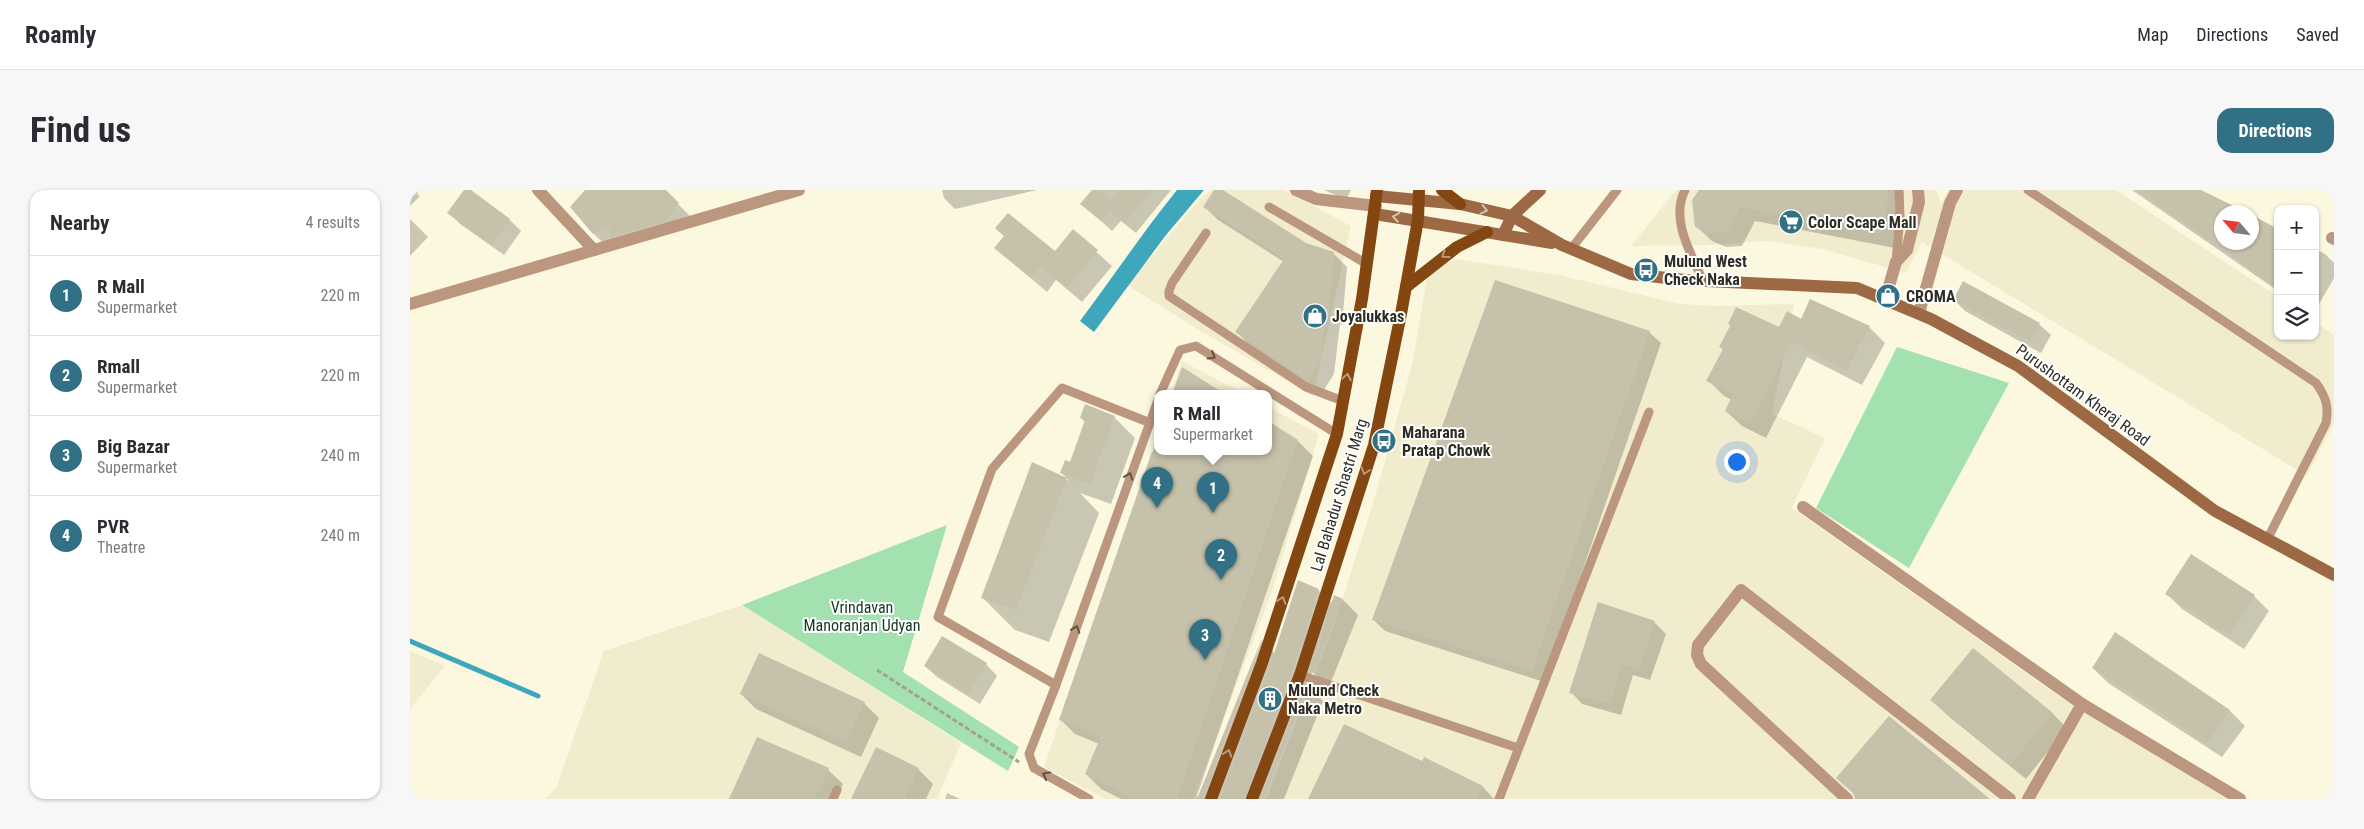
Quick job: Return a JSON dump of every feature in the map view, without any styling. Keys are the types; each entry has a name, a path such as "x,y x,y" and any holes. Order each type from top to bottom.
{"main road":[{"path":"1442,190 1460,204"},
{"name":"Lal Bahadur Shastri Marg","path":"1252,799 1300,675 1374,444 1406,287 1418,220 1419,195"},
{"name":"Lal Bahadur Shastri Marg","path":"1211,799 1262,663 1337,434 1367,264 1376,201"},
{"path":"1406,287 1458,246 1488,232"}],"street":[{"path":"538,190 594,250"},
{"path":"410,304 800,190"},
{"path":"1296,190 1316,200 1376,201 1419,195 1512,216 1566,247"},
{"path":"1503,234 1512,216 1540,190"},
{"path":"1886,300 1896,262 1908,250 1919,202 1918,190"},
{"path":"1919,314 1950,203 1957,190"},
{"path":"1376,201 1418,220 1566,247"},
{"name":"Purushottam Kheraj Road","path":"1566,247 1631,274 1703,281 1857,288 1919,314 2018,366 2215,511 2334,575"},
{"path":"1803,506 2082,704 2240,799"},
{"path":"1847,799 1701,664 1697,654 1698,645 1741,590 2010,799"},
{"path":"2028,799 2082,704"}],"lane":[{"path":"1566,247 1617,190"},
{"path":"1685,190 1680,202 1680,227 1703,281"},
{"path":"1896,262 1900,216 1899,190"},
{"path":"2028,190 2316,383 2326,397 2328,409 2326,423 2267,540"},
{"path":"1269,207 1367,264"},
{"path":"1206,234 1172,283 1168,291 1170,296 1306,387 1343,402"},
{"path":"1162,390 1180,350 1196,346 1266,390"},
{"path":"1056,684 938,617 992,469 1062,388 1148,422"},
{"path":"1272,393 1337,434"},
{"path":"1089,799 1034,768 1029,754 1056,684 1154,409"},
{"path":"1499,799 1649,412"},
{"path":"1300,675 1518,748"},
{"path":"833,799 837,790"}],"path":[{"path":"877,670 1013,760 1034,768"}],"shaded area":[{"path":"1211,190 1284,190 1351,226 1313,396 1199,330 1127,285 1200,199"},
{"path":"1676,190 1936,190 1941,204 1948,190 2116,190 2274,294 2274,340 2319,340 2319,325 2334,335 2334,424 2307,476 1922,242 1906,273 1823,249 1767,241 1714,245 1631,246"},
{"path":"1457,259 1563,276 1680,304 1715,306 1794,304 1772,414 1825,438 1792,508 2060,697 2232,799 1266,799 1335,623 1374,500 1413,361 1428,272"},
{"path":"1182,361 1236,390 1172,390"},
{"path":"1272,409 1319,434 1272,591 1193,799 1105,799 1044,767 1154,444 1154,455 1272,455"},
{"path":"742,605 961,743 937,799 545,799 556,788 604,651"},
{"path":"410,651 445,666 410,709"}],"green space":[{"path":"1897,347 2009,383 1909,568 1816,508"},
{"name":"Vrindavan Manoranjan Udyan","path":"947,525 903,672 1019,747 1008,771 742,605"}],"water":[{"path":"1177,190 1204,190 1166,235 1094,332 1080,321"}],"building":[{"path":"464,190 471,190 510,219 492,245 447,213"},
{"path":"585,190 666,190 679,203 666,221 611,237 609,227 593,234 570,207"},
{"path":"1092,190 1098,190 1111,200 1119,190 1152,190 1125,223 1110,211 1101,221 1080,204"},
{"path":"1214,190 1223,190 1306,243 1334,252 1329,313 1327,312 1321,360 1308,381 1235,332 1284,259 1203,207"},
{"path":"1699,190 1887,190 1886,195 1889,196 1881,234 1740,207 1727,232 1710,233 1695,227 1692,200"},
{"path":"2137,190 2201,190 2232,205 2214,205 2214,244"},
{"path":"1008,213 1055,251 1073,229 1098,250 1067,288 1040,267 1031,278 994,248 1004,236 995,228"},
{"path":"2259,219 2274,227 2274,285 2223,250 2259,250"},
{"path":"1495,280 1650,331 1532,671 1372,620"},
{"path":"1963,281 2040,323 2030,342 1953,300"},
{"path":"1810,299 1870,326 1847,370 1791,342 1750,423 1725,411 1733,394 1706,381 1723,349 1719,347 1731,324 1728,324 1736,307 1779,327 1787,311 1801,319"},
{"path":"1182,367 1219,390 1173,390"},
{"path":"1085,404 1115,416 1090,484 1060,473 1065,460 1070,462 1085,420 1080,418"},
{"path":"1272,424 1298,440 1177,799 1134,799 1085,774 1101,736 1059,720 1152,452 1154,452 1154,455 1272,455"},
{"path":"1032,462 1067,478 1016,610 981,598"},
{"path":"2191,554 2255,595 2229,635 2165,594"},
{"path":"1298,580 1319,589 1292,672 1244,799 1220,799 1270,666"},
{"path":"1334,595 1343,599 1314,673 1310,672"},
{"path":"1598,602 1655,621 1639,670 1622,664 1610,704 1569,693"},
{"path":"2115,632 2230,710 2207,743 2092,668"},
{"path":"942,636 987,663 968,694 924,666"},
{"path":"1262,638 1203,799 1197,799"},
{"path":"1973,648 2053,713 2010,765 1930,700"},
{"path":"759,653 865,702 846,743 740,694"},
{"path":"1305,683 1309,685 1263,799 1261,799"},
{"path":"1889,716 1990,799 1855,799 1853,793 1836,778"},
{"path":"1344,724 1422,761 1424,757 1483,786 1477,799 1308,799"},
{"path":"757,737 829,768 815,799 729,799"},
{"path":"876,747 919,768 904,799 851,799"}],"waterway":[{"path":"410,641 538,696"}],"place":[{"name":"Color Scape Mall","path":"1791,222"},
{"name":"Mulund West Check Naka","path":"1646,270"},
{"name":"CROMA","path":"1888,296"},
{"name":"Joyalukkas","path":"1315,316"},
{"name":"Maharana Pratap Chowk","path":"1384,441"},
{"name":"PVR","path":"1157,508"},
{"name":"R Mall","path":"1213,513"},
{"name":"Rmall","path":"1221,580"},
{"name":"Big Bazar","path":"1205,660"},
{"name":"Mulund Check Naka Metro","path":"1270,699"}]}
